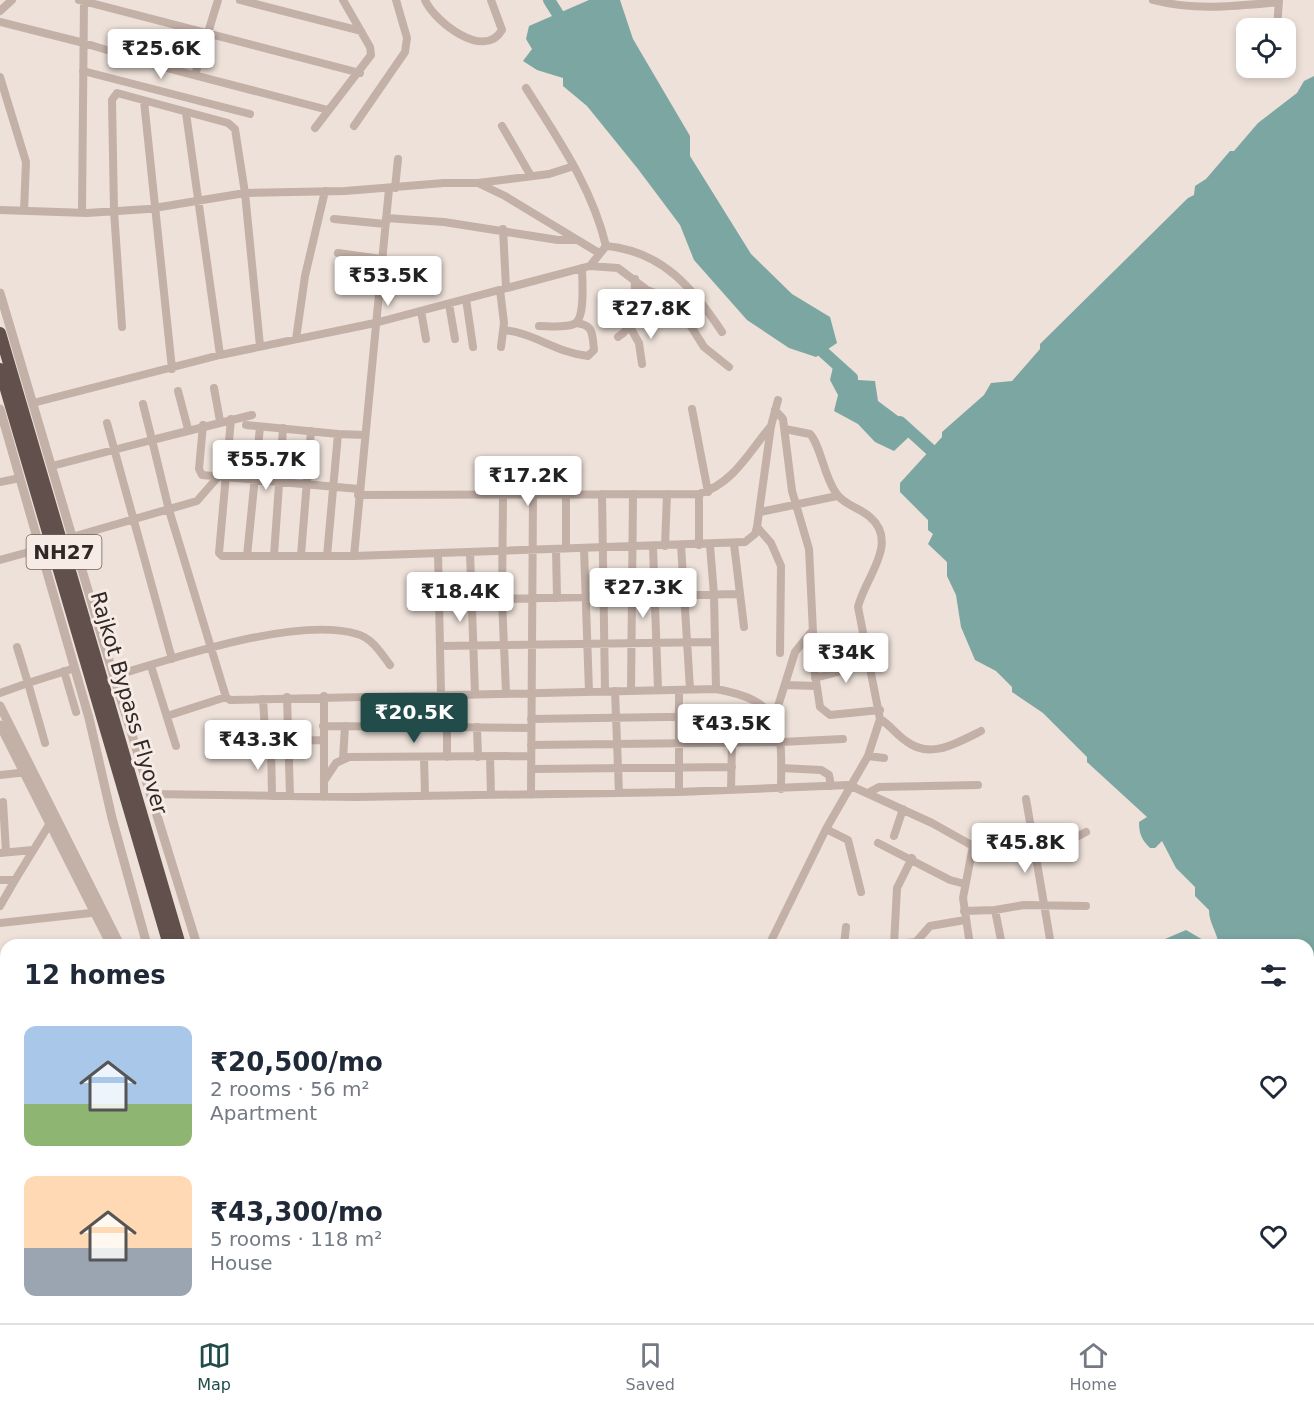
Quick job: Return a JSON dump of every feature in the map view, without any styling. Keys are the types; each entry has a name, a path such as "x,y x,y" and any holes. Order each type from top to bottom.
{"highway":[{"name":"Rajkot Bypass Flyover","path":"0,333 124,773 167,939"},
{"name":"Rajkot Bypass Flyover","path":"0,369 124,773 178,939"}],"street":[{"path":"0,11 12,0"},
{"path":"82,212 83,0 360,73"},
{"path":"195,75 218,0"},
{"path":"240,0 361,31"},
{"path":"315,128 360,73 371,55 361,31 343,0"},
{"path":"354,126 405,52 407,38 396,0"},
{"path":"425,0 432,14 441,22 459,34 478,41 491,38 502,30 491,0"},
{"path":"1153,0 1185,6 1224,7 1279,1 1278,18"},
{"path":"0,22 328,110"},
{"path":"83,71 250,114"},
{"path":"0,77 4,110 26,162 24,211"},
{"path":"526,88 574,166 600,221 606,246"},
{"path":"122,327 114,211 112,100 117,93 232,125 245,193 260,346"},
{"path":"144,101 172,369"},
{"path":"186,113 220,355"},
{"path":"502,126 531,176"},
{"path":"354,556 358,492 385,221 398,159"},
{"path":"0,210 82,212 154,208 245,193 392,189 444,183 478,183 531,176 574,166"},
{"path":"478,183 505,196 599,253"},
{"path":"296,339 305,276 325,191"},
{"path":"334,219 503,229 558,240 577,240"},
{"path":"501,347 504,330 503,229"},
{"path":"576,323 582,304 586,267 606,246"},
{"path":"606,246 652,257 674,272 689,286 722,332"},
{"path":"338,253 381,259"},
{"path":"33,403 220,355 375,323 586,267 618,268 647,290 661,294 675,303 704,347 729,367"},
{"path":"618,337 630,327 634,307 635,279"},
{"path":"0,293 195,939"},
{"path":"466,299 473,347"},
{"path":"449,304 455,339"},
{"path":"421,311 426,339"},
{"path":"504,330 529,336 563,352 592,354 592,328 588,324 540,326"},
{"path":"630,327 639,343 642,364"},
{"path":"214,388 220,421"},
{"path":"178,391 188,429"},
{"path":"231,419 221,478 219,553 247,556 354,556 653,547 735,544 750,539 757,527 771,426 778,400"},
{"path":"143,404 169,510 226,697"},
{"path":"693,409 708,492"},
{"path":"0,410 75,668 145,939"},
{"path":"775,410 783,419 792,491 809,549 812,631 820,707 830,715 880,710"},
{"path":"52,466 252,414"},
{"path":"107,423 172,659"},
{"path":"203,425 200,473 221,478 334,487 358,492 503,495 699,494 708,492 723,484 739,469 771,426"},
{"path":"246,425 365,435"},
{"path":"247,556 260,427"},
{"path":"274,555 284,428"},
{"path":"772,939 849,785 868,756 880,719 858,607 860,596 878,561 881,537 871,518 837,496 813,437 805,431 784,429"},
{"path":"301,555 311,431"},
{"path":"327,556 338,434"},
{"path":"0,482 20,478"},
{"path":"72,537 197,501 221,478"},
{"path":"566,493 566,548"},
{"path":"531,795 533,494"},
{"path":"602,494 605,692"},
{"path":"631,691 633,494"},
{"path":"665,546 667,494"},
{"path":"699,494 699,545"},
{"path":"503,495 502,600 506,692"},
{"path":"760,512 837,496"},
{"path":"757,527 771,543 781,566 780,653"},
{"path":"735,544 744,627"},
{"path":"710,545 714,595 716,689"},
{"path":"681,546 685,642 690,689"},
{"path":"653,547 658,690"},
{"path":"584,548 589,692"},
{"path":"0,560 40,549"},
{"path":"556,549 557,598"},
{"path":"470,552 475,694"},
{"path":"438,553 441,695"},
{"path":"439,600 684,597 740,594"},
{"path":"114,676 262,635 312,631 345,632 368,639 390,665"},
{"path":"774,719 795,652 812,631"},
{"path":"440,646 715,642"},
{"path":"17,647 45,743"},
{"path":"785,685 816,682 868,664"},
{"path":"151,666 176,746"},
{"path":"0,693 75,668"},
{"path":"64,671 76,712"},
{"path":"167,716 226,697 237,701 324,696 716,689 748,696 767,710 774,719 782,742 781,789"},
{"path":"679,690 679,792"},
{"path":"615,692 619,793"},
{"path":"324,696 324,796"},
{"path":"421,696 422,726"},
{"path":"287,697 290,796"},
{"path":"263,699 265,731"},
{"path":"0,706 27,772"},
{"path":"531,719 731,716"},
{"path":"880,719 919,749 938,749 981,731"},
{"path":"0,725 27,772 99,912 116,939"},
{"path":"323,726 531,728"},
{"path":"343,759 345,726"},
{"path":"447,727 447,757"},
{"path":"477,727 478,757"},
{"path":"531,745 782,742 843,739"},
{"path":"289,741 323,740"},
{"path":"731,790 732,742"},
{"path":"271,745 272,796"},
{"path":"490,756 491,795"},
{"path":"324,781 330,768 343,759 531,756"},
{"path":"868,756 884,758"},
{"path":"424,757 425,796"},
{"path":"531,769 679,765 732,767"},
{"path":"781,768 820,770 829,775 831,786"},
{"path":"0,775 27,772"},
{"path":"150,794 531,795 781,789 849,785 903,809 973,846 1000,853 1065,843 1086,832"},
{"path":"868,793 879,787 978,785"},
{"path":"1026,799 1050,939"},
{"path":"3,802 3,853 33,850"},
{"path":"894,836 903,809"},
{"path":"0,906 52,820"},
{"path":"826,829 846,838 850,843 861,891"},
{"path":"878,843 912,858 943,877 964,884"},
{"path":"969,939 964,911 964,884 973,846"},
{"path":"894,939 897,888 912,858"},
{"path":"0,880 15,880"},
{"path":"964,911 994,910 1023,905 1086,906"},
{"path":"994,910 1001,939"},
{"path":"0,923 99,912"},
{"path":"99,912 109,939"},
{"path":"919,939 930,926 965,920"},
{"path":"845,939 846,927"}],"water":[{"path":"589,0 620,0 633,39 690,136 690,156 751,254 792,294 830,317 837,343 816,357 789,348 747,320 694,260 680,225 587,106 563,86 563,78 537,70 523,61 532,49 526,39 529,26"},
{"path":"1314,76 1314,939 1218,939 1209,910 1195,896 1195,887 1176,868 1162,841 1155,848 1150,848 1143,839 1139,822 1147,817 1087,762 1087,757 1043,713 1012,692 1012,687 996,671 975,660 961,627 956,595 947,576 947,562 928,544 933,534 928,530 928,520 900,492 900,483 942,437 942,432 984,395 991,383 1012,381 1040,349 1040,344 1188,198 1194,195 1195,186 1206,179 1230,151 1234,151 1258,123 1297,93 1304,81"},
{"path":"833,367 850,368 858,380 875,381 878,401 906,422 913,433 894,451 875,442 858,424 834,411 838,395 830,380"},
{"path":"1186,930 1202,939 1165,939"}],"waterway":[{"path":"549,0 566,27"},
{"path":"811,341 852,378"},
{"path":"900,422 943,461"}]}
